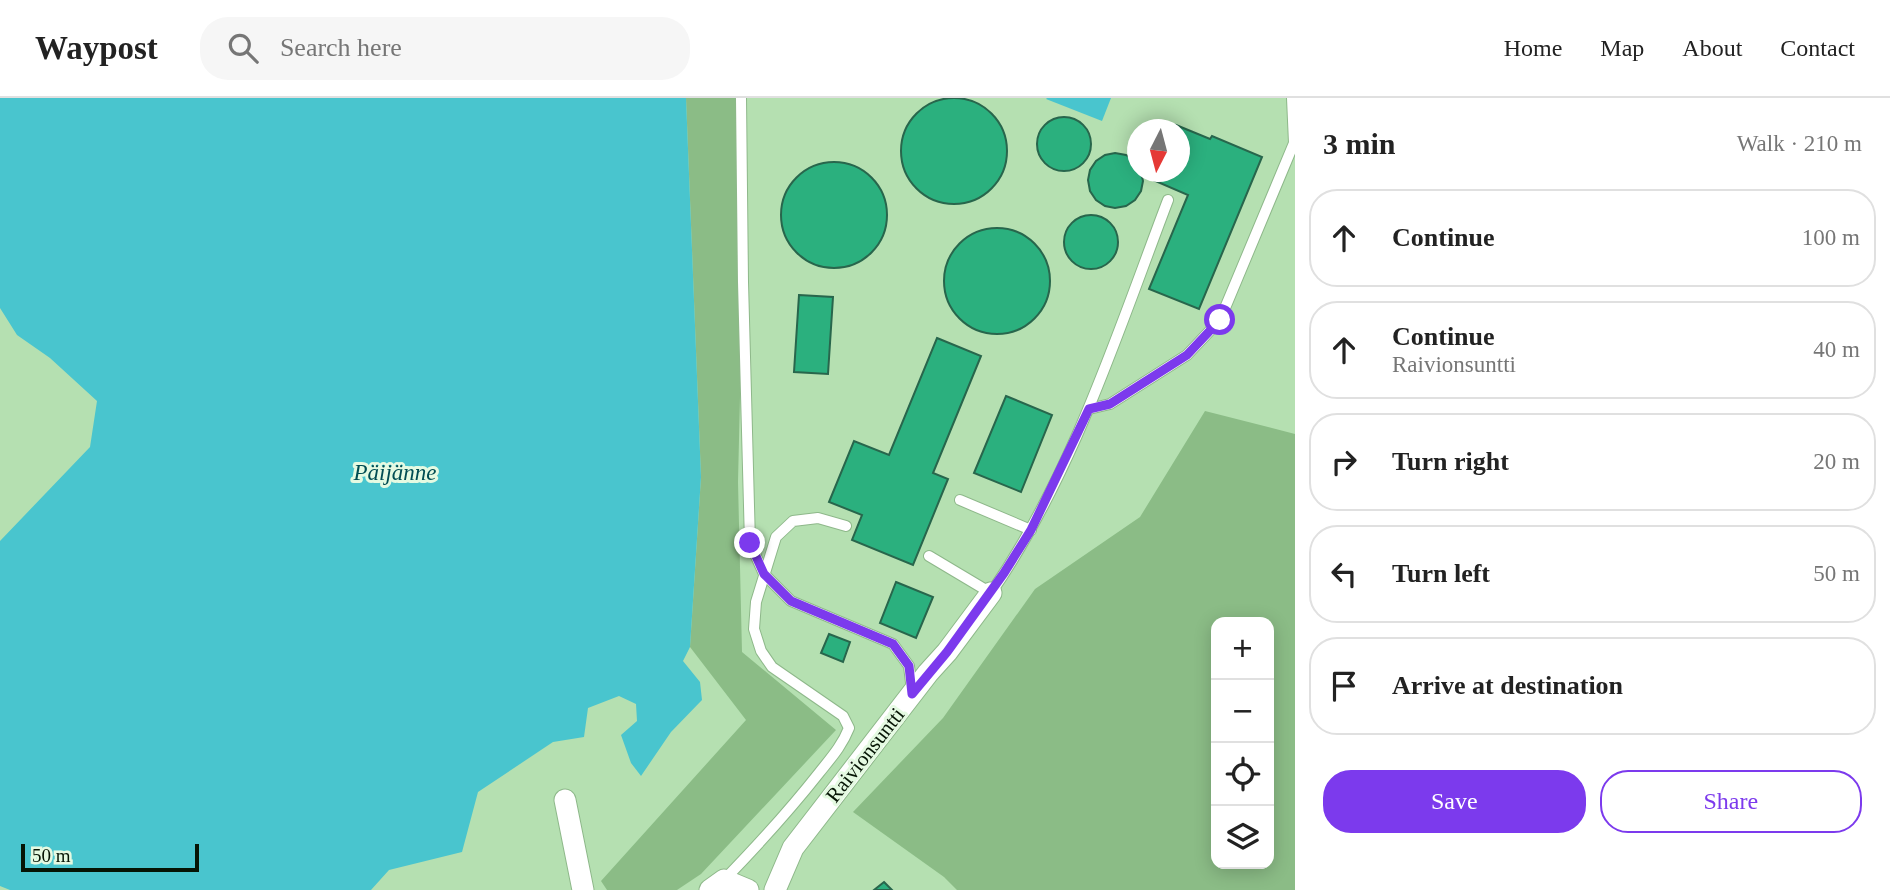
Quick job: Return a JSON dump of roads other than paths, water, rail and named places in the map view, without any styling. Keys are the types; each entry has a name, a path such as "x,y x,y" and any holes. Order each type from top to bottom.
{"street":[{"name":"Raivionsuntti","path":"775,890 793,848 991,593"},
{"path":"565,800 583,890"},
{"path":"717,885 748,890"}],"lane":[{"path":"741,98 750,543 764,574 791,601 893,644 909,666 912,694"},
{"path":"1089,409 1110,404 1187,355 1220,320 1294,143 1292,98"},
{"path":"929,556 991,593 1031,530 1089,409 1168,200"},
{"path":"960,500 1031,530"},
{"path":"717,885 764,839 796,802 844,741 849,728 843,716 772,667 761,650 754,629 756,602 776,537 793,521 818,518 846,526"}],"water":[{"name":"Päijänne","path":"0,98 686,98 701,477 690,647 683,661 700,682 702,700 671,732 641,776 631,763 621,735 637,721 636,704 619,696 588,708 584,737 553,742 478,792 462,852 389,870 371,890 10,890 0,886 0,541 90,447 97,401 50,358 17,335 0,308"},
{"path":"1047,98 1111,98 1102,121"}]}
